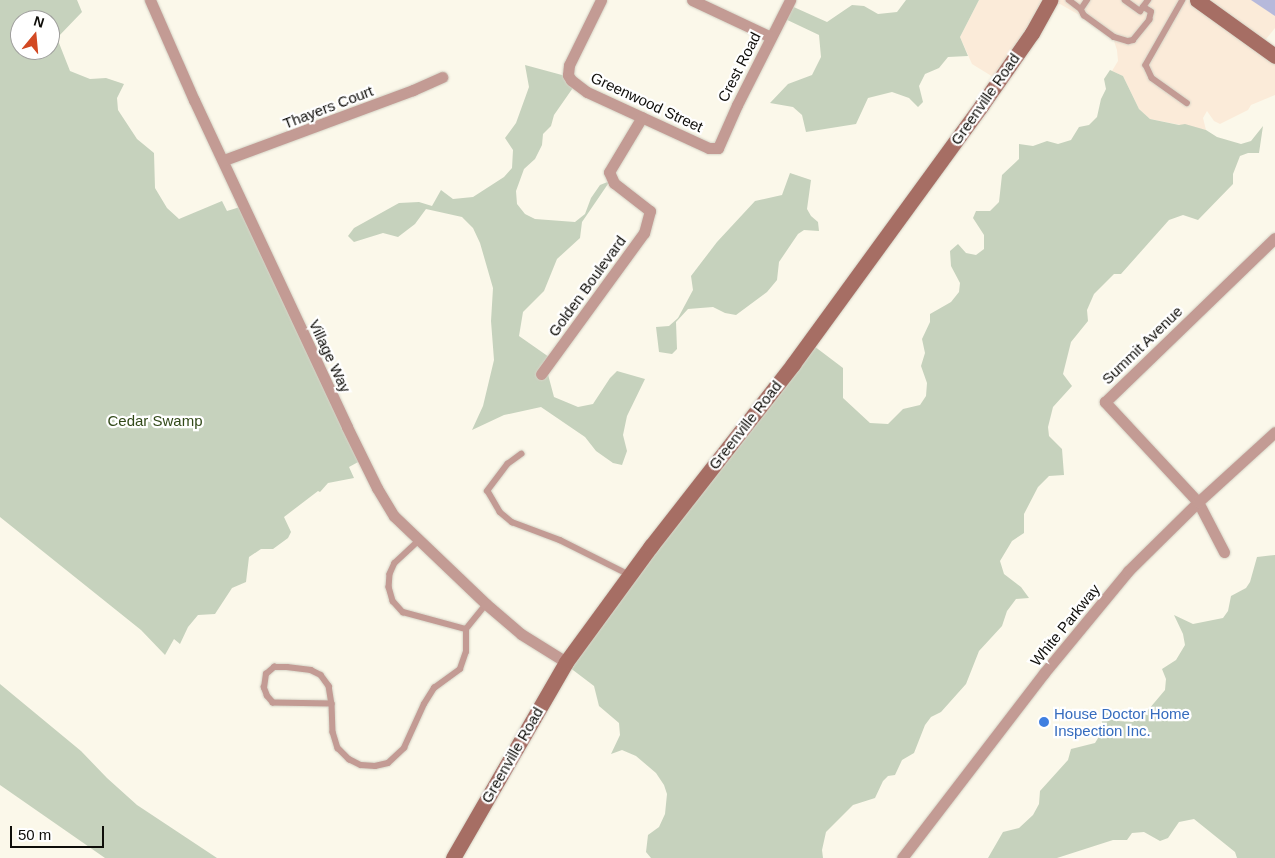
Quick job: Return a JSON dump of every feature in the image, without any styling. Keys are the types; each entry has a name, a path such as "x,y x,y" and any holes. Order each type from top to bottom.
{"main road":[{"name":"Greenville Road","path":"453,858 566,662 630,575 793,364 965,128 1032,33 1050,0"},
{"path":"1198,0 1275,56"}],"street":[{"name":"Village Way","path":"150,0 257,236 377,488 394,516 486,604 521,634 566,662"},
{"name":"Greenwood Street","path":"601,0 568,65 568,75 587,92 709,148 718,148"},
{"path":"692,0 771,37"},
{"name":"Crest Road","path":"718,148 790,0"},
{"name":"Thayers Court","path":"224,160 413,90 442,77"},
{"name":"Golden Boulevard","path":"541,374 644,233 650,211 614,183 609,172 642,117"},
{"name":"Summit Avenue","path":"1224,552 1198,502 1105,402 1275,238"},
{"name":"White Parkway","path":"902,858 1044,673 1128,571 1198,502 1275,432"}],"lane":[{"path":"1069,0 1081,9 1084,15 1114,37 1128,42 1133,40 1149,20 1151,12 1143,7"},
{"path":"1081,9 1087,0"},
{"path":"1125,0 1140,11 1148,0"},
{"path":"1183,0 1146,65 1152,78 1187,103"},
{"path":"522,454 508,464 488,491 500,512 512,522 560,540 630,575"},
{"path":"419,541 395,563 390,574 389,587 393,601 403,612 449,626 466,628"},
{"path":"332,704 273,703 267,696 264,688 266,674 274,667 310,670 321,675 329,686 332,704 333,732 338,748 349,759 362,765 375,766 388,763 404,748 424,704 434,688 460,669 466,652 466,628 486,604"}],"shaded area":[{"path":"979,0 1275,0 1275,28 1262,44 1275,55 1275,95 1251,105 1248,110 1220,124 1214,121 1207,111 1203,118 1206,130 1150,119 1139,109 1123,76 1112,71 1118,61 1114,41 1102,28 1060,4 1052,5 998,80 972,64 960,37"}],"green space":[{"name":"Cedar Swamp","path":"0,0 77,0 82,12 60,35 60,10 10,10 10,60 60,60 60,46 70,71 90,79 106,78 124,84 117,98 118,110 137,139 154,153 155,188 167,208 179,219 222,201 227,211 240,207 360,461 349,467 354,478 328,483 320,492 318,491 284,517 291,532 288,538 273,549 261,549 249,557 246,582 232,588 215,614 198,615 188,627 180,644 174,639 165,655 141,630 0,517"},
{"path":"906,0 979,0 960,37 968,56 948,57 939,68 925,74 919,86 923,102 918,107 909,98 892,92 868,98 856,124 806,132 802,115 793,107 770,103 788,84 812,75 821,57 819,35 781,17 787,4 827,22 852,5 864,6 878,14 897,12"},
{"path":"525,65 573,78 577,82 554,115 551,126 543,134 542,145 535,159 524,169 516,191 517,204 525,214 535,219 575,222 585,214 591,198 600,185 610,181 582,222 580,238 557,259 544,291 523,312 519,336 549,357 546,367 554,397 578,407 593,404 610,378 617,371 645,379 627,416 623,435 627,451 622,465 613,463 596,451 585,437 541,407 504,415 472,430 483,406 494,360 491,321 493,288 480,243 473,228 462,217 426,209 415,224 398,237 383,233 354,242 348,236 354,228 399,203 419,202 432,206 441,190 453,199 473,197 504,177 512,168 513,150 505,138 516,123 529,87"},
{"path":"1110,70 1123,76 1139,109 1150,119 1179,125 1185,124 1241,144 1251,141 1263,126 1259,153 1248,153 1240,156 1233,174 1233,184 1198,220 1183,215 1169,220 1121,274 1114,274 1094,294 1087,310 1088,321 1071,342 1063,374 1072,386 1053,407 1048,427 1049,436 1062,449 1064,475 1049,476 1038,487 1024,514 1024,533 1012,541 1000,561 1004,574 1021,587 1029,598 1016,599 1007,611 1002,626 979,651 966,684 941,712 931,717 925,725 914,753 902,760 895,775 888,776 883,781 875,798 853,805 826,832 822,850 823,858 651,858 646,852 648,835 659,827 665,814 667,794 664,785 656,773 636,756 622,750 611,754 620,735 619,723 599,706 594,686 569,667 810,343 843,368 843,398 870,423 888,424 903,409 920,405 926,396 927,383 921,366 925,353 922,339 930,322 930,314 951,302 959,292 960,283 951,266 950,251 958,244 966,253 976,255 984,249 984,235 973,218 976,211 990,211 999,202 1002,175 1019,159 1019,144 1033,146 1047,141 1058,144 1071,140 1079,127 1089,125 1097,117 1101,99 1106,89 1104,79"},
{"path":"790,173 811,180 807,209 818,222 819,231 804,230 798,234 779,262 777,280 767,292 736,315 725,313 713,307 688,309 676,322 677,349 672,354 659,352 656,327 669,326 678,318 693,290 691,276 717,242 755,201 782,195"},
{"path":"1275,555 1275,858 1237,858 1235,852 1194,819 1179,822 1168,838 1160,841 1144,832 1132,833 1127,840 1113,840 1057,858 988,858 1003,832 1019,828 1033,815 1039,804 1040,791 1068,760 1071,749 1095,743 1103,730 1101,715 1108,712 1118,721 1133,722 1149,709 1165,690 1166,679 1162,669 1176,660 1185,645 1183,634 1174,615 1193,624 1223,618 1228,611 1231,596 1246,588 1250,582 1257,557"},
{"path":"0,684 81,751 137,805 217,858 105,858 0,785"}],"building":[{"path":"1251,0 1275,0 1275,16"}],"place":[{"name":"House Doctor Home Inspection Inc.","path":"1044,722"}]}
